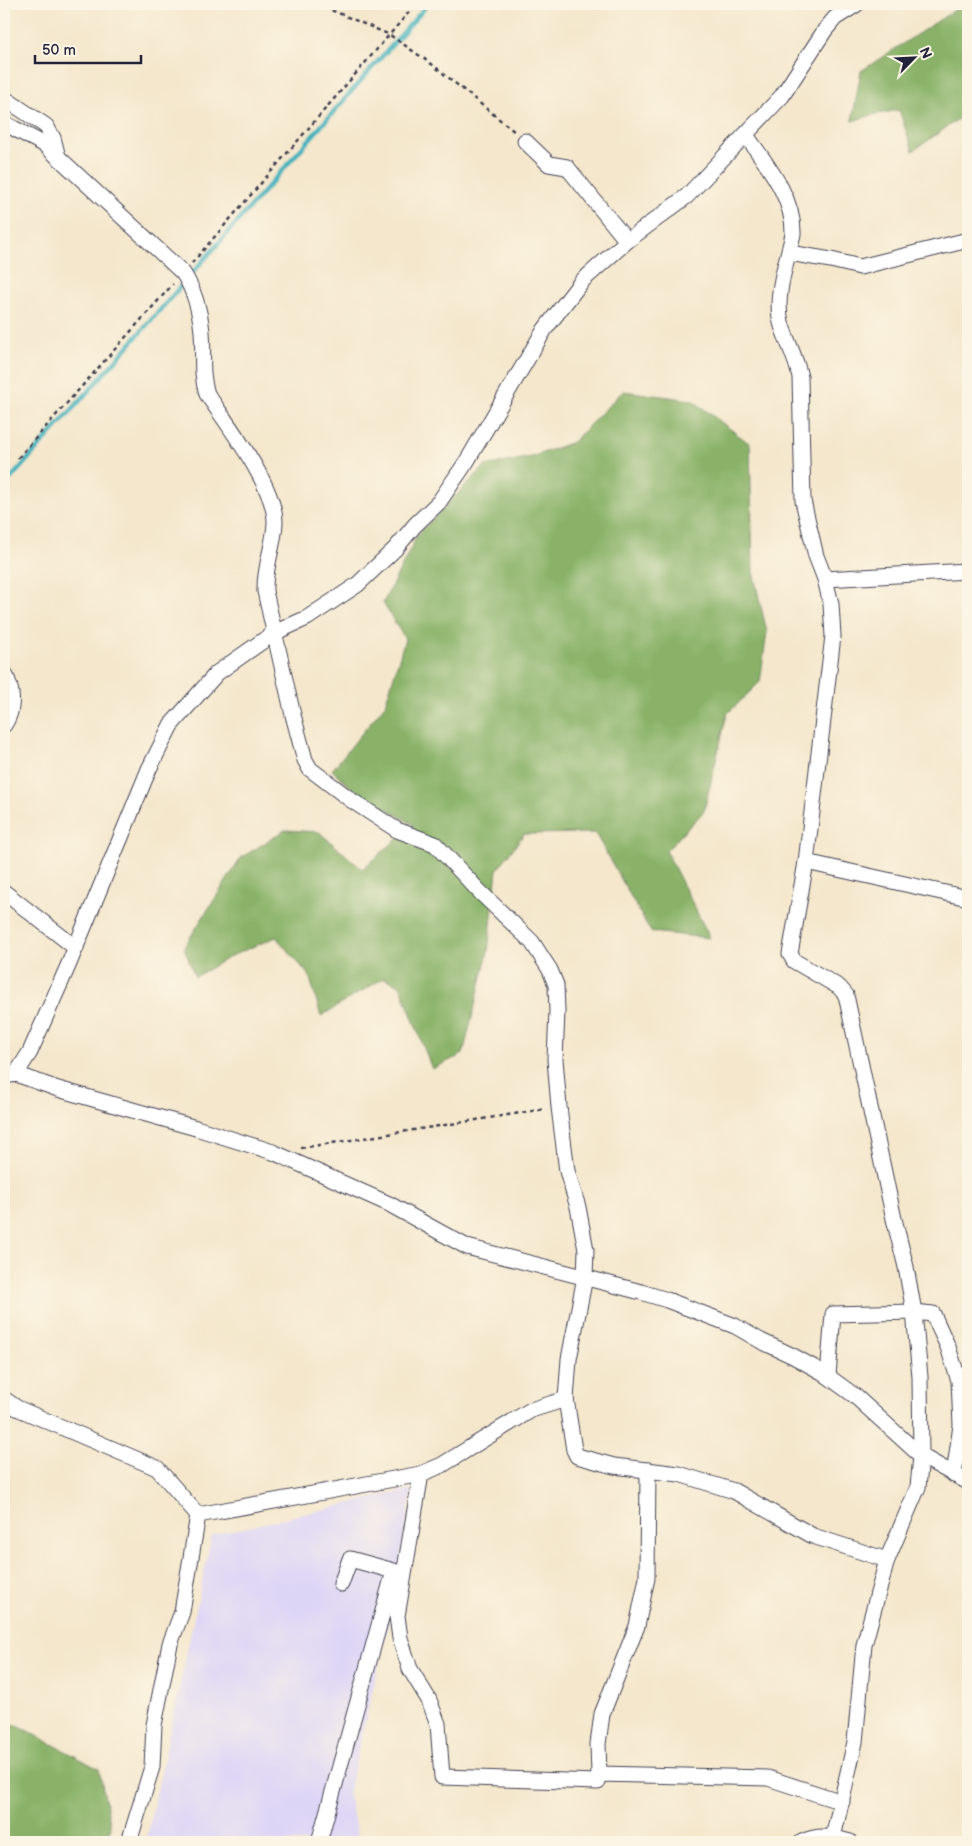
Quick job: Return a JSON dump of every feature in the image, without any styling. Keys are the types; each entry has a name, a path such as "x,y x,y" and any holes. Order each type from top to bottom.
{"street":[{"path":"856,4 835,18 824,30 782,96 687,196 627,241 582,281 546,329 468,461 439,502 415,525 396,548 357,585 307,618 274,633 217,673 171,725 149,770 76,948 30,1052 10,1075 273,1152 390,1204 467,1246 667,1300 735,1326 828,1376 855,1396 921,1456 968,1482"},
{"path":"4,98 46,126 53,138 58,159"},
{"path":"4,123 45,145 183,273 192,288 202,331 203,380 207,394 256,468 268,490 275,522 264,578 265,591 305,760 310,769 351,800 397,830 435,844 479,891 532,942 550,970 556,985 558,1011 555,1059 567,1171 578,1207 586,1250 585,1277 569,1359 566,1399 574,1450 577,1456 614,1466 679,1474 734,1491 813,1536 886,1560"},
{"path":"746,135 778,183 793,223 789,253 779,299 782,325 796,359 800,378 803,501 816,556 826,579 831,604 833,636 806,862 790,954 794,961 839,987 846,995 906,1267 914,1312 920,1377 921,1456 918,1486 886,1560 864,1645 855,1742 832,1840"},
{"path":"525,142 549,164 567,167 627,241"},
{"path":"789,253 860,267 968,240"},
{"path":"826,579 968,571"},
{"path":"4,672 12,708 10,716 4,725"},
{"path":"806,862 968,898"},
{"path":"4,892 76,948"},
{"path":"828,1376 833,1314 914,1312 933,1314 948,1348 962,1368 959,1381 960,1425 954,1475"},
{"path":"4,1399 17,1408 157,1468 198,1516 182,1612 170,1644 154,1725 152,1767 129,1842"},
{"path":"198,1516 421,1474 442,1465 531,1410 566,1399"},
{"path":"421,1474 397,1616 400,1638 410,1669 429,1700 438,1724 442,1777 598,1782 598,1744 602,1714 637,1626 647,1578 648,1470"},
{"path":"319,1842 394,1571 350,1559 341,1584"},
{"path":"599,1774 768,1778 842,1802"},
{"path":"802,1842 820,1836 832,1840 850,1842"}],"path":[{"path":"317,4 390,35 433,64 525,142"},
{"path":"18,458 183,273 416,4"},
{"path":"273,1152 559,1107"}],"shaded area":[{"path":"412,1489 391,1612 348,1795 359,1842 146,1842 212,1535"}],"green space":[{"path":"964,4 968,4 968,53 962,58 968,66 968,112 913,151 899,110 852,121 861,71"},
{"path":"623,391 692,400 750,444 753,572 767,632 760,682 727,714 704,811 666,851 710,938 651,932 595,833 524,834 497,870 488,952 463,1054 432,1069 400,985 384,978 321,1016 309,975 276,937 231,956 195,977 184,947 241,858 285,830 319,832 362,869 414,825 350,787 332,770 385,705 405,639 383,603 418,534 485,466 532,457 573,442"},
{"path":"4,1720 99,1769 111,1827 104,1842 4,1842"}],"waterway":[{"path":"4,486 428,4"}]}
